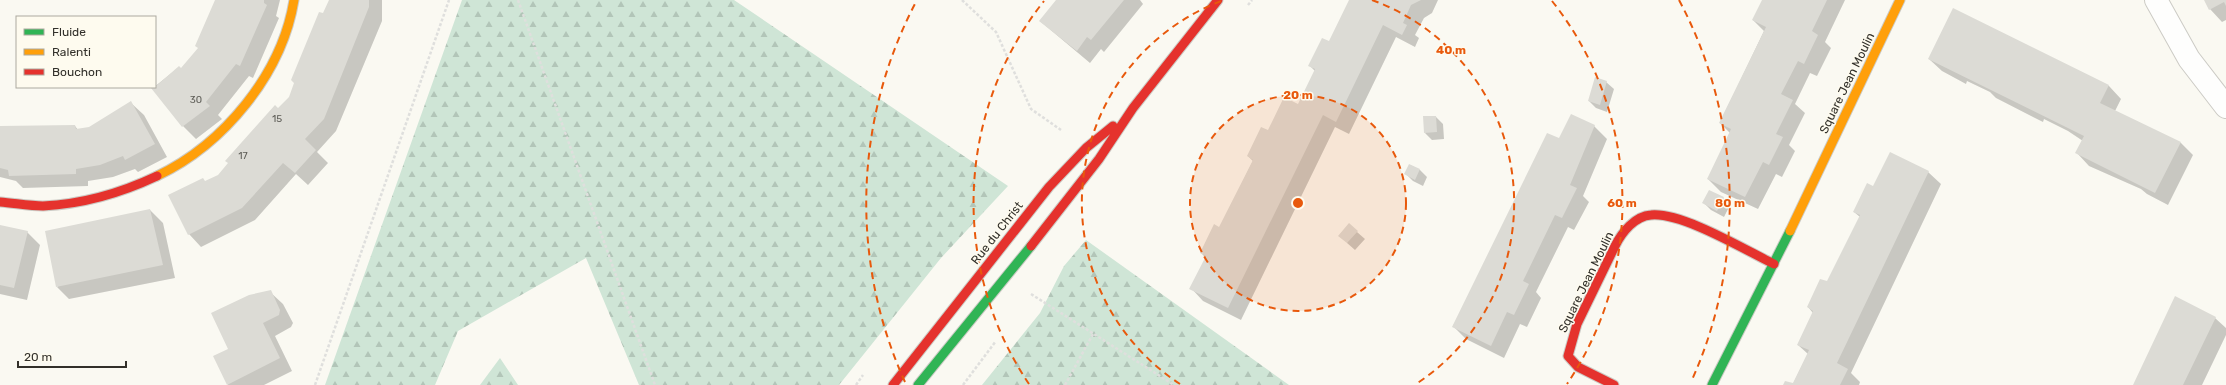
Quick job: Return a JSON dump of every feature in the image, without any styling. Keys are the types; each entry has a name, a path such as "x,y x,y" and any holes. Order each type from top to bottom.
{"street":[{"path":"0,202 35,205 63,205 92,200 143,183 171,168 194,152 234,117 259,87 274,61 286,32 294,0"},
{"name":"Rue du Christ","path":"918,385 1066,203 1100,159 1133,108 1218,0"},
{"name":"Square Jean Moulin","path":"1712,385 1774,264 1900,0"},
{"path":"2156,0 2189,59 2226,107"},
{"name":"Rue du Christ","path":"893,385 1030,211 1086,148 1133,108"},
{"name":"Square Jean Moulin","path":"1614,385 1578,367 1568,356 1570,344 1582,314 1623,232 1634,222 1650,215 1664,216 1687,223 1774,264"}],"path":[{"path":"315,385 449,0"},
{"path":"518,0 655,385"},
{"path":"962,0 996,32 1031,108 1086,148"},
{"path":"1030,294 1174,385"},
{"path":"1065,385 1093,334"}],"green space":[{"path":"462,0 734,0 1008,186 941,258 839,385 639,385 586,258 458,331 435,385 325,385"},
{"path":"1086,240 1289,385 982,385 1040,313 1064,266"},
{"path":"500,358 518,385 480,385"}],"building":[{"path":"215,0 264,0 264,3 267,5 240,66 236,64 206,102 210,106 182,127 151,88 156,88 156,86 179,66 181,68 198,48 195,46"},
{"path":"329,0 369,0 369,7 324,119 305,139 316,150 295,173 283,163 242,208 188,235 168,195 203,178 205,181 218,175 228,163 225,161 275,105 278,108 289,97 294,83 291,80 319,12 323,13"},
{"path":"1056,0 1124,0 1091,40 1087,37 1077,51 1039,21"},
{"path":"1349,0 1421,0 1411,5 1403,23 1407,25 1402,35 1383,25 1336,122 1323,115 1228,308 1189,289 1206,256 1200,253 1214,224 1219,227 1253,160 1247,156 1261,127 1268,130 1284,97 1298,104 1315,69 1308,66 1322,38 1329,41"},
{"path":"1762,0 1827,0 1812,31 1818,35 1804,64 1798,61 1781,94 1793,100 1776,134 1783,137 1769,165 1763,162 1745,197 1707,179 1731,129 1719,123 1766,27 1752,20"},
{"path":"2204,0 2226,0 2226,6 2224,2 2209,10"},
{"path":"1953,8 2109,85 2100,103 2181,142 2155,193 2075,153 2084,136 1928,59"},
{"path":"1595,77 1607,81 1600,105 1588,101"},
{"path":"131,101 155,144 125,160 123,156 100,165 76,169 76,174 9,176 8,170 0,168 0,126 75,125 76,129 89,127"},
{"path":"1571,114 1595,125 1570,185 1577,188 1562,218 1555,215 1523,281 1529,284 1514,315 1507,312 1491,346 1452,327 1547,133 1559,138"},
{"path":"1423,116 1436,116 1437,132 1424,133"},
{"path":"1890,152 1929,171 1837,363 1848,369 1840,385 1783,385 1785,381 1793,383 1809,350 1797,345 1813,311 1807,307 1820,279 1827,281 1860,215 1853,212 1867,183 1873,186"},
{"path":"1409,164 1420,169 1415,180 1404,174"},
{"path":"1709,190 1724,197 1717,211 1702,203"},
{"path":"150,209 163,265 56,287 45,231"},
{"path":"1349,223 1358,231 1347,243 1338,236"},
{"path":"0,225 28,231 14,288 0,285"},
{"path":"271,290 280,310 279,315 263,323 280,358 227,385 213,356 228,349 211,313 249,295"},
{"path":"2175,296 2216,317 2183,385 2133,385"}],"traffic: fast":[{"path":"1712,385 1790,231"},
{"path":"918,385 1031,246"}],"traffic: slow":[{"path":"157,176 182,162 205,145 227,126 246,104 263,80 277,54 287,27 294,0"},
{"path":"1790,231 1900,0"}],"traffic: jam":[{"path":"1031,246 1099,159 1133,108 1218,0"},
{"path":"893,385 1049,187 1086,148 1113,126"},
{"path":"0,202 32,206 73,203 102,197 130,188 157,176"},
{"path":"1614,385 1578,367 1568,356 1577,324 1615,246 1621,235 1634,222 1640,218 1651,215 1679,219 1713,233 1774,264"}]}
